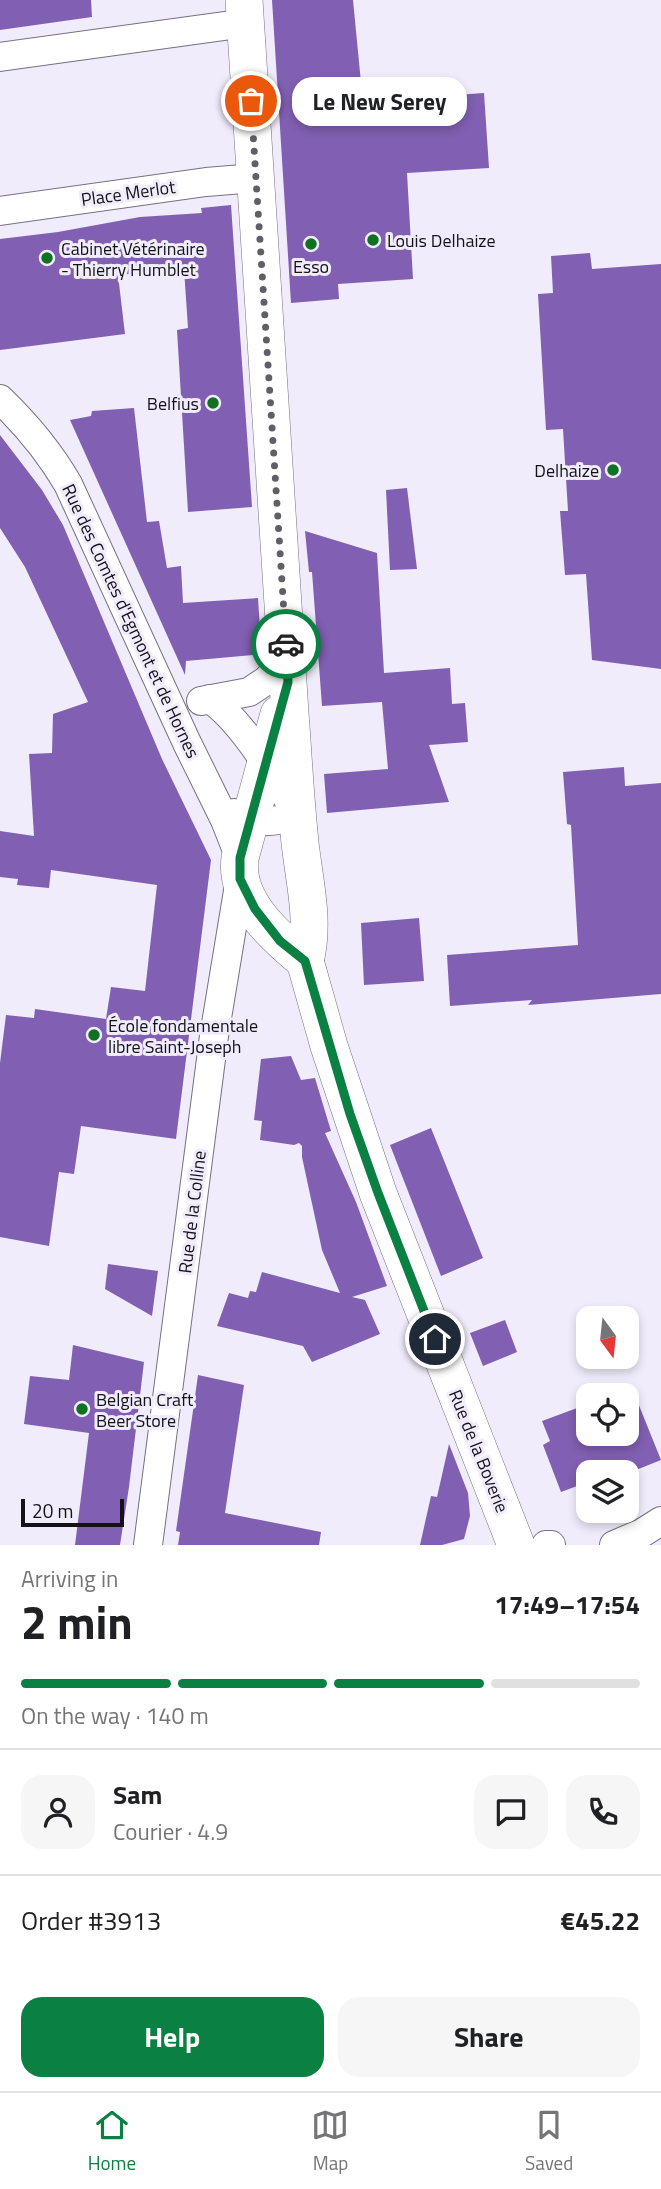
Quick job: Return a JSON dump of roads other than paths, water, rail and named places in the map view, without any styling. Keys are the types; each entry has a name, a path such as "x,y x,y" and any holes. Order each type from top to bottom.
{"street":[{"path":"0,57 245,12 287,669 309,922 310,942 305,961"},
{"name":"Place Merlot","path":"0,211 206,182 256,178"},
{"name":"Rue des Comtes d'Egmont et de Hornes","path":"0,399 33,432 54,459 68,484 216,803 247,896 280,941 305,961"},
{"path":"180,728 182,718 196,702 228,698 248,692 287,669"},
{"path":"240,869 287,669"},
{"path":"210,699 233,721 298,815"},
{"path":"216,803 252,820 270,823 298,815"},
{"name":"Rue de la Colline","path":"148,1545 214,1036 240,869"},
{"name":"Rue de la Boverie","path":"305,961 329,1046 378,1193 516,1545"},
{"path":"614,1545 661,1521"}],"place":[{"name":"Le New Serey","path":"251,101"},
{"name":"Louis Delhaize","path":"373,240"},
{"name":"Esso","path":"311,244"},
{"name":"Cabinet Vétérinaire - Thierry Humblet","path":"47,258"},
{"name":"Belfius","path":"213,403"},
{"name":"Delhaize","path":"613,470"},
{"name":"École fondamentale libre Saint-Joseph","path":"94,1035"},
{"name":"Belgian Craft Beer Store","path":"82,1409"}]}
